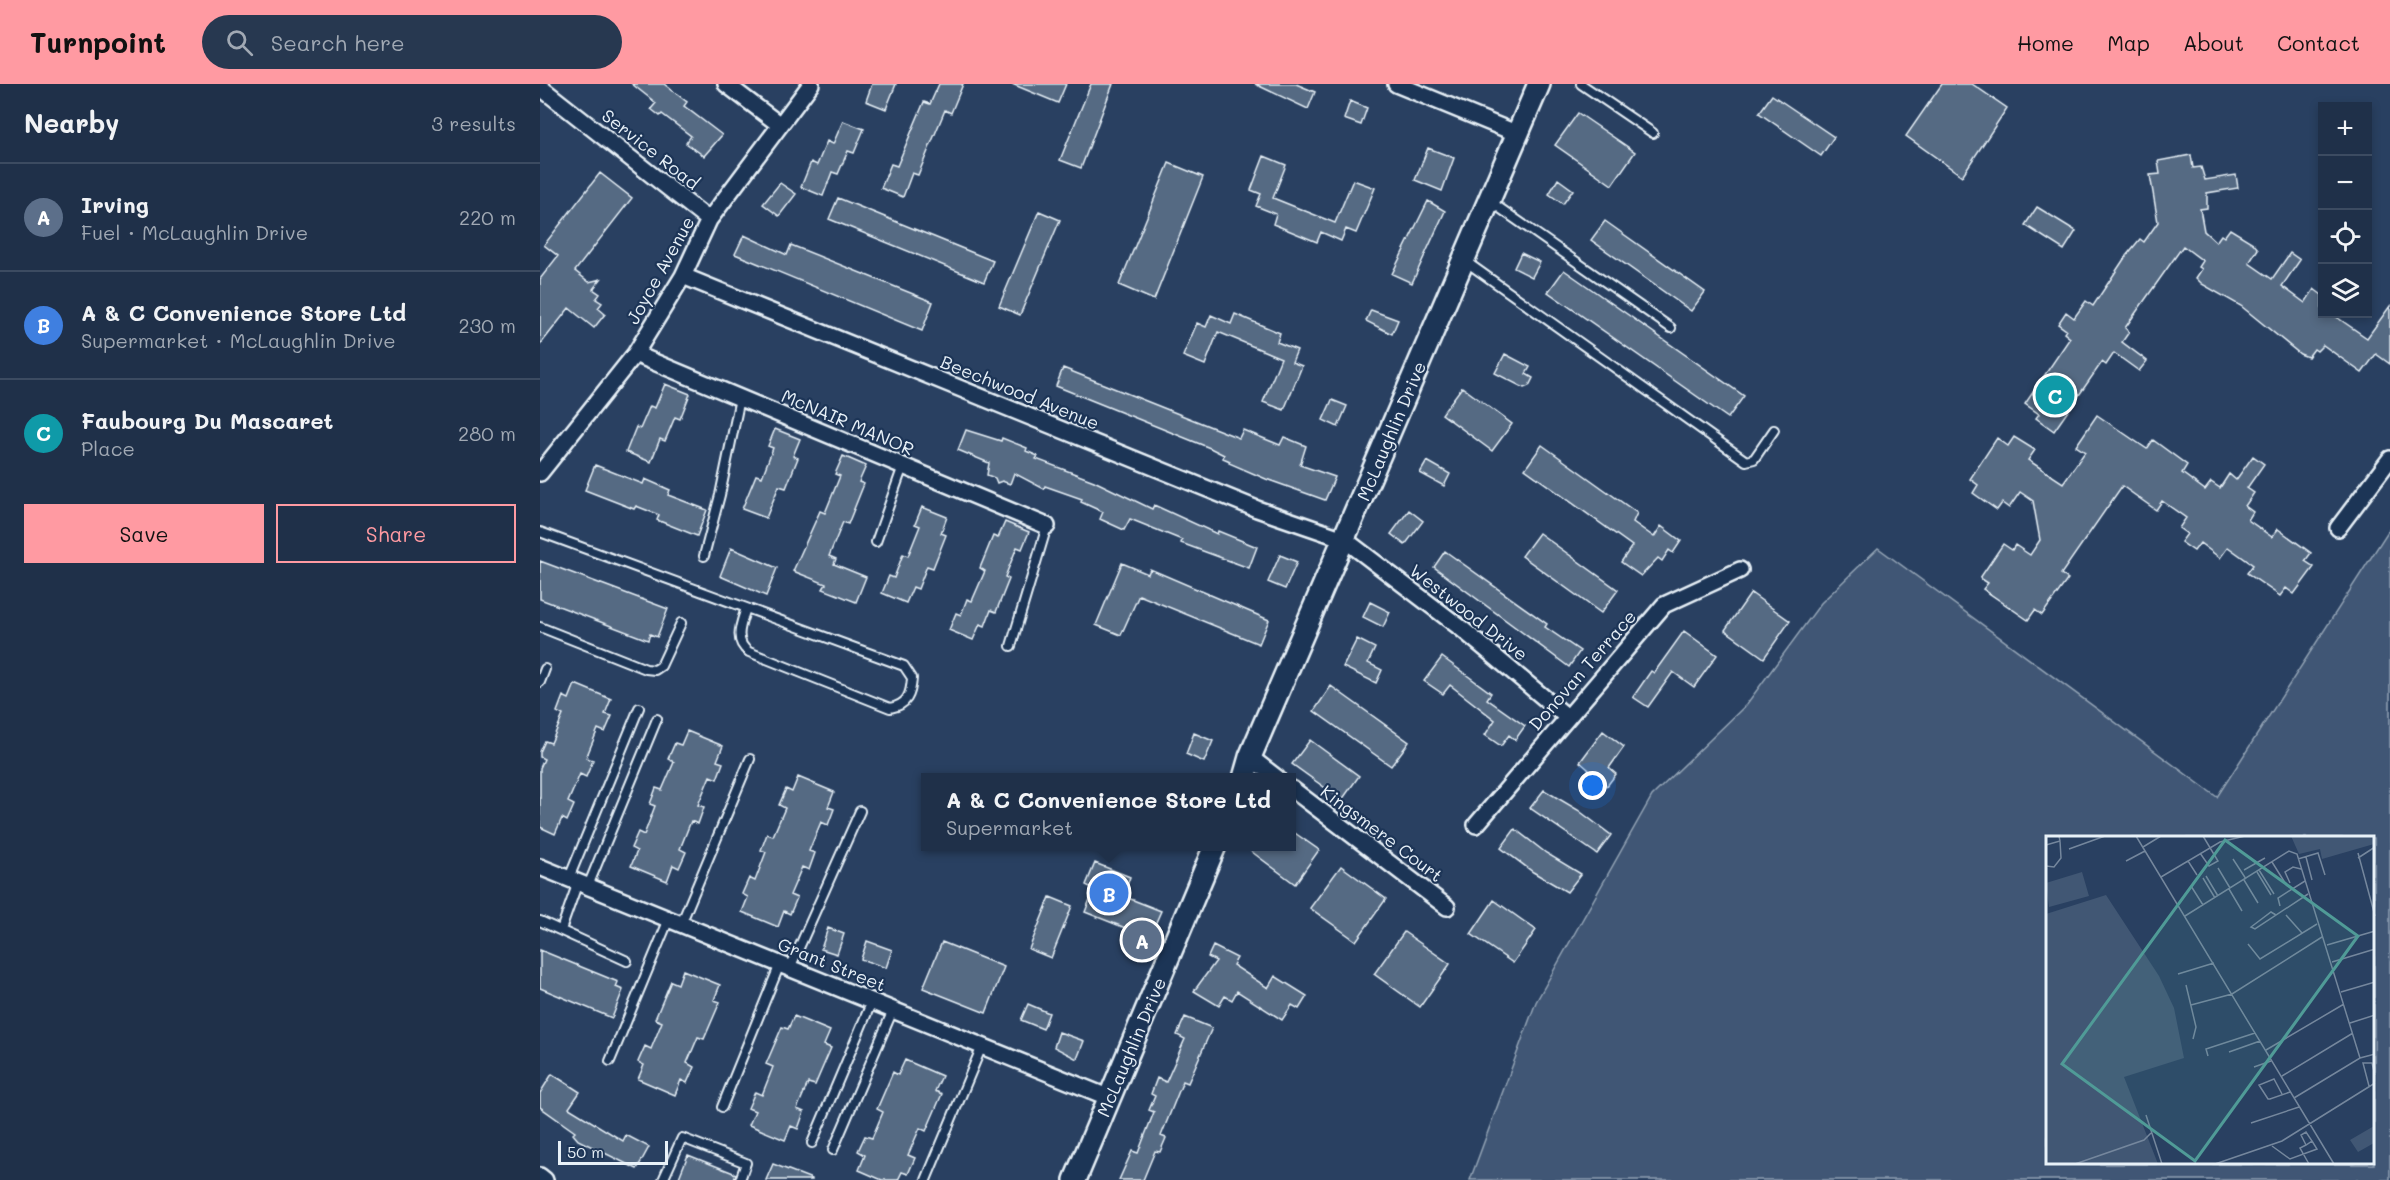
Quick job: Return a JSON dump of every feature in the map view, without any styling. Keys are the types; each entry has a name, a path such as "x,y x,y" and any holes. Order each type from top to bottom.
{"main road":[{"name":"McLaughlin Drive","path":"1245,773 1250,757 1539,84"},
{"name":"McLaughlin Drive","path":"1075,1180 1213,851"}],"street":[{"path":"726,84 780,125"},
{"name":"Joyce Avenue","path":"540,473 635,354 683,276 709,220 811,84"},
{"path":"1396,84 1518,134"},
{"name":"Service Road","path":"540,87 709,220"},
{"name":"Beechwood Avenue","path":"683,276 1257,509 1344,539"},
{"name":"McNAIR MANOR","path":"635,354 1047,526"},
{"path":"2338,528 2390,459"},
{"name":"Westwood Drive","path":"1344,539 1462,629 1567,717"},
{"name":"Donovan Terrace","path":"1476,825 1664,605 1740,570"},
{"path":"1250,757 1272,773"},
{"name":"Kingsmere Court","path":"1296,792 1448,907"},
{"name":"Grant Street","path":"540,867 1110,1098"},
{"path":"540,1176 545,1180"}],"lane":[{"path":"1581,84 1653,133"},
{"path":"1489,201 1671,328"},
{"path":"1464,261 1746,461 1754,459 1774,430"},
{"path":"704,556 720,495 740,398"},
{"path":"876,542 903,466"},
{"path":"1011,646 1047,526"},
{"path":"540,532 904,666 912,678 908,699 900,706 890,708 749,652 743,648 739,638 746,608"},
{"path":"540,627 646,669 655,670 661,666 681,623"},
{"path":"540,682 545,669"},
{"path":"561,930 639,708"},
{"path":"578,882 657,718"},
{"path":"610,1061 750,759"},
{"path":"722,1107 785,966 860,811"},
{"path":"540,921 627,961"},
{"path":"812,1143 872,1001"},
{"path":"833,1150 893,1010"},
{"path":"926,1180 982,1046"},
{"path":"663,1180 682,1138 746,1163 740,1180"}],"shaded area":[{"path":"2390,528 2390,1180 1470,1180 1536,1002 1652,796 1746,705 1821,603 1878,548 2217,797"}],"building":[{"path":"632,84 664,84 687,102 684,106 722,135 704,156 686,143 691,136 662,114 660,116 651,109 656,103"},
{"path":"872,84 896,84 886,109 866,101"},
{"path":"939,84 963,84 951,113 945,110 918,175 912,173 903,197 881,188 891,164 897,166 924,102 930,104"},
{"path":"1012,84 1066,84 1058,103"},
{"path":"1091,84 1113,84 1081,168 1060,160"},
{"path":"1255,84 1296,84 1315,92 1308,109"},
{"path":"1942,84 1972,84 2007,108 1962,176 1906,136"},
{"path":"1772,95 1834,137 1821,156 1759,113"},
{"path":"1350,101 1367,108 1361,125 1344,119"},
{"path":"1578,113 1635,152 1612,185 1555,145"},
{"path":"843,121 864,129 854,153 848,151 838,174 832,172 823,196 801,187 811,162 817,165 827,141 833,144"},
{"path":"1428,148 1454,158 1442,191 1415,180"},
{"path":"2191,155 2193,168 2201,167 2205,180 2236,175 2238,188 2207,193 2207,208 2200,209 2204,231 2216,242 2230,229 2253,243 2258,249 2249,263 2272,279 2290,253 2300,260 2282,286 2305,303 2314,289 2318,292 2318,318 2338,318 2367,338 2390,306 2390,364 2376,354 2362,373 2323,345 2317,351 2314,349 2308,357 2300,354 2241,306 2202,284 2196,278 2202,269 2199,267 2203,261 2183,246 2125,328 2129,332 2122,342 2147,361 2139,371 2114,353 2106,365 2102,362 2054,431 2036,418 2039,414 2025,404 2070,338 2064,333 2066,330 2058,324 2066,312 2074,318 2086,301 2093,306 2126,256 2140,239 2144,242 2158,222 2150,175 2160,174 2158,161"},
{"path":"1264,156 1286,165 1273,198 1335,223 1353,180 1375,188 1356,233 1346,229 1341,241 1321,232 1317,242 1273,224 1276,214 1256,206 1261,194 1251,190"},
{"path":"1169,163 1203,177 1154,300 1119,285"},
{"path":"600,173 632,198 575,271 589,282 601,279 593,289 600,294 596,299 602,303 598,308 605,314 594,328 569,308 540,345 540,279 558,256 544,245"},
{"path":"1558,179 1573,190 1563,204 1549,194"},
{"path":"780,183 796,194 779,216 763,204"},
{"path":"838,198 993,261 984,282 829,219"},
{"path":"1428,201 1445,211 1412,283 1392,274"},
{"path":"2037,207 2076,231 2064,250 2025,225"},
{"path":"1039,211 1060,220 1020,315 999,306"},
{"path":"1605,221 1705,292 1691,311 1591,240"},
{"path":"744,235 787,255 791,245 933,302 922,331 735,254"},
{"path":"1521,253 1540,262 1532,277 1514,268"},
{"path":"1564,270 1744,396 1728,418 1548,292"},
{"path":"1371,310 1398,320 1392,334 1366,321"},
{"path":"1235,314 1280,333 1277,342 1297,350 1292,362 1302,366 1284,410 1263,402 1281,358 1218,332 1205,365 1183,356 1197,323 1206,327 1211,315 1231,324"},
{"path":"1505,354 1530,367 1526,374 1533,378 1529,386 1524,388 1495,373"},
{"path":"1063,368 1239,438 1243,430 1280,445 1284,437 1306,446 1300,465 1335,477 1325,500 1266,479 1229,463 1230,461 1223,458 1224,455 1210,448 1056,386"},
{"path":"665,384 690,394 680,419 675,417 665,441 660,439 651,462 626,452 636,427 640,429 650,406 655,408"},
{"path":"1462,387 1512,424 1492,451 1442,414"},
{"path":"1332,400 1347,406 1338,427 1323,420"},
{"path":"2097,415 2147,449 2153,440 2187,465 2182,473 2205,490 2211,482 2220,488 2229,474 2236,480 2253,456 2264,464 2247,488 2254,493 2245,506 2253,512 2248,520 2272,537 2278,529 2311,553 2305,561 2314,567 2294,594 2286,588 2280,596 2247,573 2253,565 2228,547 2220,558 2200,543 2194,551 2181,542 2187,534 2179,528 2186,518 2162,501 2156,510 2122,486 2061,574 2068,579 2042,615 2035,610 2028,620 1983,589 1988,583 1980,578 2003,544 2012,550 2015,545 2030,555 2040,540 2033,501 2020,492 2009,508 2002,503 1997,510 1973,493 1978,485 1970,479 1997,438 2008,446 2014,437 2035,450 2028,460 2063,483 2085,452 2076,446"},
{"path":"775,429 800,439 793,456 798,458 786,488 779,486 766,518 742,509 756,475 762,477 773,448 768,446"},
{"path":"966,430 1001,441 1002,438 1027,448 1026,451 1038,456 1036,459 1094,481 1152,509 1154,505 1217,534 1218,531 1257,547 1249,568 1181,543 1182,540 1130,519 1124,530 1100,519 1103,512 1081,502 1082,499 1045,486 1044,489 1014,473 1010,484 1002,481 997,483 995,478 987,475 989,463 958,450"},
{"path":"1542,445 1637,513 1633,522 1654,537 1661,526 1681,541 1673,553 1669,550 1662,561 1658,558 1641,576 1621,562 1632,546 1525,469"},
{"path":"843,456 866,466 859,482 864,484 848,524 843,522 829,556 836,559 834,564 866,577 856,602 823,589 826,584 793,571 820,511 825,513 840,476 835,474"},
{"path":"1427,461 1450,474 1444,486 1420,473"},
{"path":"595,465 643,484 645,479 670,490 668,495 707,510 697,536 657,520 659,515 636,506 634,509 585,490"},
{"path":"922,507 947,517 941,533 946,535 933,568 927,566 918,589 913,587 906,603 882,593 889,576 894,578 903,554 908,556 920,526 915,524"},
{"path":"1409,510 1423,521 1405,545 1391,534"},
{"path":"1005,522 1029,532 1022,549 1017,547 1005,577 1009,579 996,612 991,610 985,626 980,624 973,640 949,630 956,613 961,615 967,599 972,601 985,571 980,568 993,536 998,538"},
{"path":"1539,533 1618,590 1601,613 1522,556"},
{"path":"731,548 777,568 766,596 720,576"},
{"path":"1445,551 1547,624 1545,627 1580,651 1569,667 1434,567"},
{"path":"1280,555 1297,562 1285,589 1268,582"},
{"path":"540,561 668,609 657,637 650,634 648,640 540,599"},
{"path":"1122,563 1148,574 1150,569 1269,620 1259,644 1139,595 1121,635 1096,625"},
{"path":"1751,593 1790,621 1764,658 1725,630"},
{"path":"1370,602 1390,612 1383,627 1363,617"},
{"path":"1684,631 1717,655 1694,687 1673,672 1648,707 1633,697 1651,671 1654,673"},
{"path":"1357,639 1375,648 1368,663 1382,670 1376,683 1343,667"},
{"path":"1442,657 1491,693 1487,699 1525,726 1515,740 1509,735 1501,746 1485,735 1495,720 1450,685 1443,694 1424,681"},
{"path":"575,684 611,699 605,714 612,716 605,732 598,729 586,758 593,760 586,777 580,774 568,802 574,805 567,821 562,818 555,834 540,827 540,768 544,759 540,757 540,752 545,741 551,743 563,715 557,712 563,696 569,699"},
{"path":"1331,686 1409,742 1391,766 1314,711"},
{"path":"687,731 723,746 717,761 723,763 717,779 710,776 698,805 704,807 698,824 691,821 680,849 686,852 679,868 673,865 667,881 631,866 637,851 631,848 638,832 644,835 655,806 650,804 656,788 662,790 674,762 668,759 675,743 681,745"},
{"path":"1603,731 1624,747 1609,768 1616,774 1607,786 1580,762"},
{"path":"1194,733 1213,741 1204,762 1186,754"},
{"path":"1310,740 1359,776 1342,800 1292,764"},
{"path":"798,777 834,792 828,807 834,809 828,825 821,822 809,851 815,853 809,870 802,867 790,895 797,898 790,914 784,911 778,927 742,912 748,897 742,894 749,878 755,881 766,852 761,850 767,834 773,836 785,808 779,805 786,789 792,792"},
{"path":"1544,790 1578,810 1611,835 1597,854 1530,808"},
{"path":"1515,829 1546,853 1581,874 1567,892 1533,872 1501,848"},
{"path":"1296,834 1319,850 1295,884 1251,851 1296,851"},
{"path":"1095,863 1130,877 1123,896 1161,911 1148,940 1132,933 1133,931 1085,912 1094,889 1086,885"},
{"path":"1341,866 1386,899 1356,941 1310,908"},
{"path":"1050,897 1072,906 1051,958 1029,949"},
{"path":"1494,900 1536,930 1513,963 1471,934"},
{"path":"828,928 844,934 837,954 821,949"},
{"path":"1404,932 1450,964 1420,1007 1374,974"},
{"path":"867,941 892,950 886,968 861,959"},
{"path":"942,942 1004,967 986,1013 923,988"},
{"path":"1213,946 1237,958 1233,965 1268,988 1275,976 1307,996 1299,1009 1292,1005 1282,1020 1237,991 1232,1000 1225,996 1219,1006 1194,991 1216,961 1208,957"},
{"path":"540,950 618,982 616,987 623,990 612,1018 540,988"},
{"path":"683,970 720,985 714,1000 720,1002 704,1039 698,1037 687,1063 694,1067 687,1083 681,1080 675,1095 638,1079 644,1065 638,1062 645,1046 651,1049 662,1022 655,1019 671,981 678,984"},
{"path":"1028,1004 1049,1013 1043,1029 1021,1020"},
{"path":"794,1016 830,1031 824,1045 831,1048 815,1085 808,1083 797,1109 804,1112 798,1129 791,1126 785,1140 749,1125 755,1111 748,1108 755,1092 762,1095 773,1067 766,1064 782,1027 788,1029"},
{"path":"1185,1017 1212,1028 1188,1083 1183,1081 1161,1136 1166,1138 1160,1152 1155,1151 1143,1180 1119,1180 1132,1151 1138,1153 1154,1112 1149,1110 1155,1096 1151,1094 1157,1078 1166,1082 1185,1039 1177,1035"},
{"path":"1059,1032 1084,1041 1077,1059 1054,1047"},
{"path":"905,1060 942,1076 935,1091 942,1094 926,1131 920,1128 908,1155 915,1158 908,1174 902,1172 898,1180 882,1180 859,1170 865,1155 858,1151 865,1136 872,1138 883,1112 877,1109 893,1072 898,1075"},
{"path":"552,1074 580,1092 569,1108 623,1141 626,1135 649,1147 637,1169 578,1140 573,1134 575,1132 540,1107 540,1093"},
{"path":"688,1155 736,1174 734,1180 678,1180"},
{"path":"773,1164 812,1179 812,1180 766,1180"}],"place":[{"name":"Faubourg Du Mascaret","path":"2055,395"},
{"name":"A & C Convenience Store Ltd","path":"1109,893"},
{"name":"Irving","path":"1142,940"}]}
